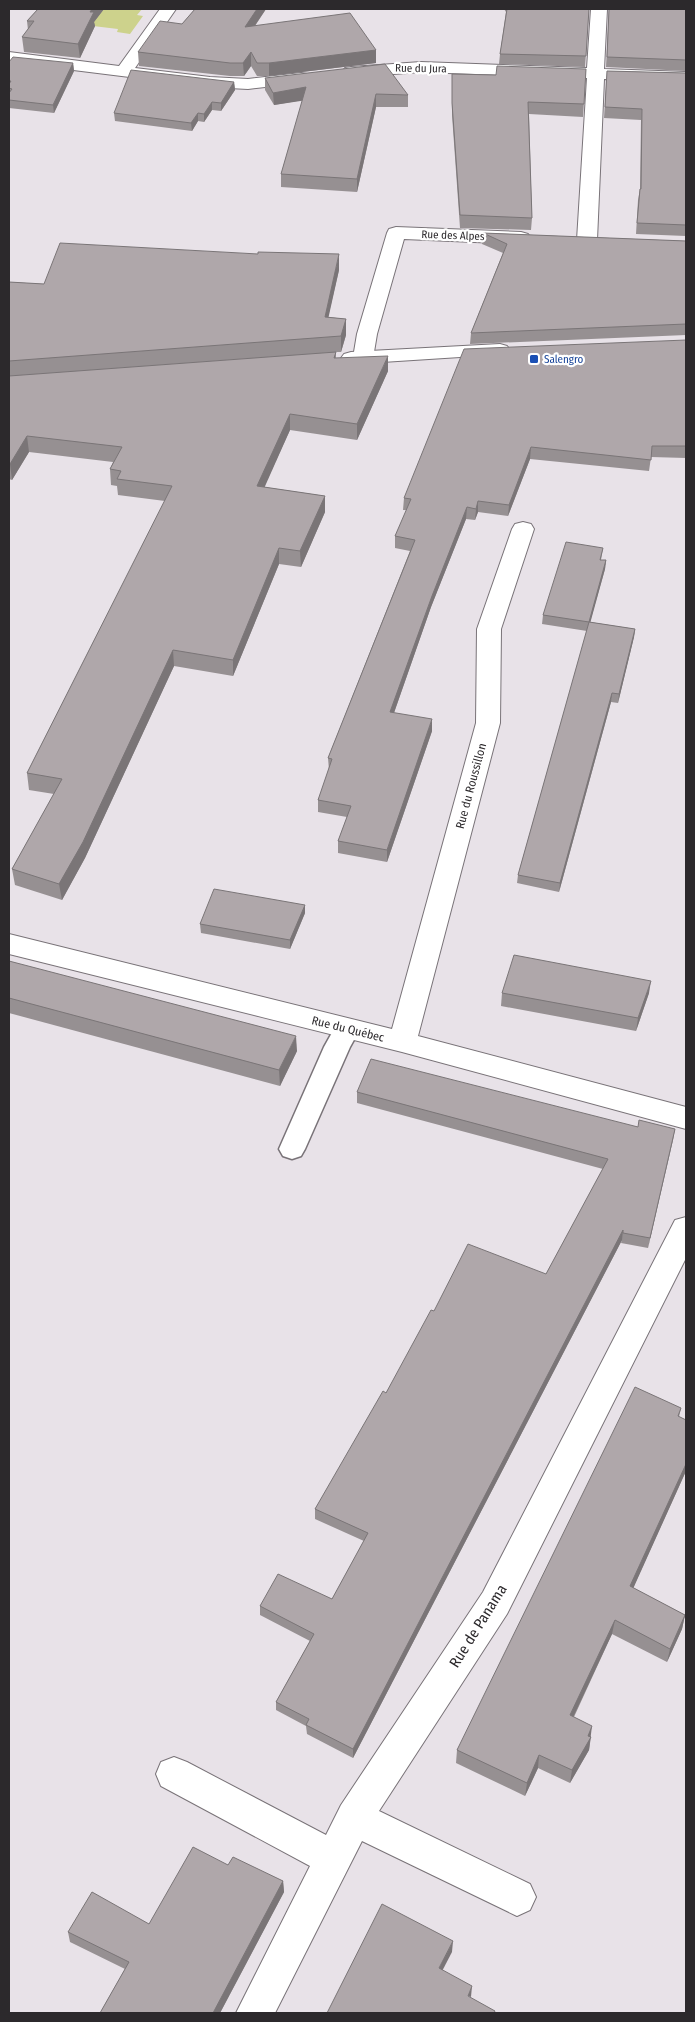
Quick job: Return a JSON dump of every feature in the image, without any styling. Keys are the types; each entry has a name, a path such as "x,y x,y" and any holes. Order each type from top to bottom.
{"street":[{"path":"124,71 168,9"},
{"path":"587,240 594,74 599,9"},
{"path":"9,57 230,83 269,82 317,76"},
{"name":"Rue du Jura","path":"336,74 392,68 421,68 686,78"},
{"name":"Rue des Alpes","path":"363,358 367,334 396,233 537,238"},
{"path":"567,240 607,241"},
{"path":"334,360 523,348"},
{"name":"Rue du Roussillon","path":"402,1042 488,723 490,629 523,529"},
{"name":"Rue du Québec","path":"9,944 402,1042 686,1118"},
{"name":"Rue de Panama","path":"255,2013 354,1818 495,1603 686,1230"},
{"path":"174,1774 334,1859"},
{"path":"354,1818 517,1897"}],"lane":[{"path":"292,1149 337,1047 347,1029"}],"green space":[{"path":"91,9 142,9 137,15 143,16 130,34 117,32 118,29 93,26"}],"building":[{"path":"38,9 92,9 90,12 94,12 78,44 22,37 34,21 27,21"},
{"path":"195,9 257,9 245,27 350,13 376,50 269,63 257,63 251,52 243,63 230,63 138,52 160,21 182,24"},
{"path":"507,9 589,9 586,56 500,54"},
{"path":"609,9 686,9 686,60 607,57"},
{"path":"13,57 73,63 53,105 9,100 9,93 12,89 9,88 11,81 9,81 9,62"},
{"path":"385,64 408,95 376,94 357,179 281,174 306,87 273,93 265,78"},
{"path":"497,66 586,69 584,104 528,102 532,218 460,215 452,103 452,74 496,75"},
{"path":"131,70 234,82 221,103 212,102 204,114 198,113 191,123 114,113"},
{"path":"607,71 686,73 686,225 637,223 641,189 642,109 605,107"},
{"path":"483,233 686,241 686,324 471,333 507,244"},
{"path":"60,243 258,254 258,252 339,254 325,317 346,319 341,336 9,361 9,282 44,284"},
{"path":"686,340 686,446 652,446 651,460 531,447 509,505 478,501 476,509 467,507 390,712 432,719 387,850 338,841 351,806 318,800 332,759 328,758 415,540 395,536 411,499 404,498 464,349"},
{"path":"336,352 334,358 388,356 357,424 290,414 257,486 325,496 300,551 279,548 233,660 173,650 83,842 59,884 12,869 62,779 27,773 172,486 117,479 121,471 110,469 122,447 27,436 10,464 9,376"},
{"path":"566,542 603,548 600,560 606,560 589,622 543,615"},
{"path":"589,622 635,629 619,694 612,693 560,883 518,875"},
{"path":"214,889 305,905 290,940 200,924"},
{"path":"514,955 651,981 638,1018 502,993"},
{"path":"9,961 296,1036 279,1070 9,998"},
{"path":"371,1059 638,1127 639,1120 675,1129 650,1238 623,1233 623,1230 353,1749 306,1725 309,1719 276,1702 314,1634 260,1606 278,1574 332,1599 368,1533 315,1509 383,1391 386,1393 431,1310 434,1311 468,1244 546,1274 608,1159 357,1092"},
{"path":"635,1387 681,1408 678,1416 686,1420 686,1464 630,1586 685,1615 670,1649 615,1620 570,1715 592,1726 588,1736 591,1737 572,1770 539,1755 527,1783 457,1750"},
{"path":"193,1847 228,1865 233,1857 283,1881 213,2013 100,2013 129,1962 68,1932 92,1892 149,1924"},
{"path":"382,1904 453,1941 439,1968 472,1986 468,1996 495,2011 494,2013 327,2013"}],"place":[{"name":"Salengro","path":"534,359"}]}
